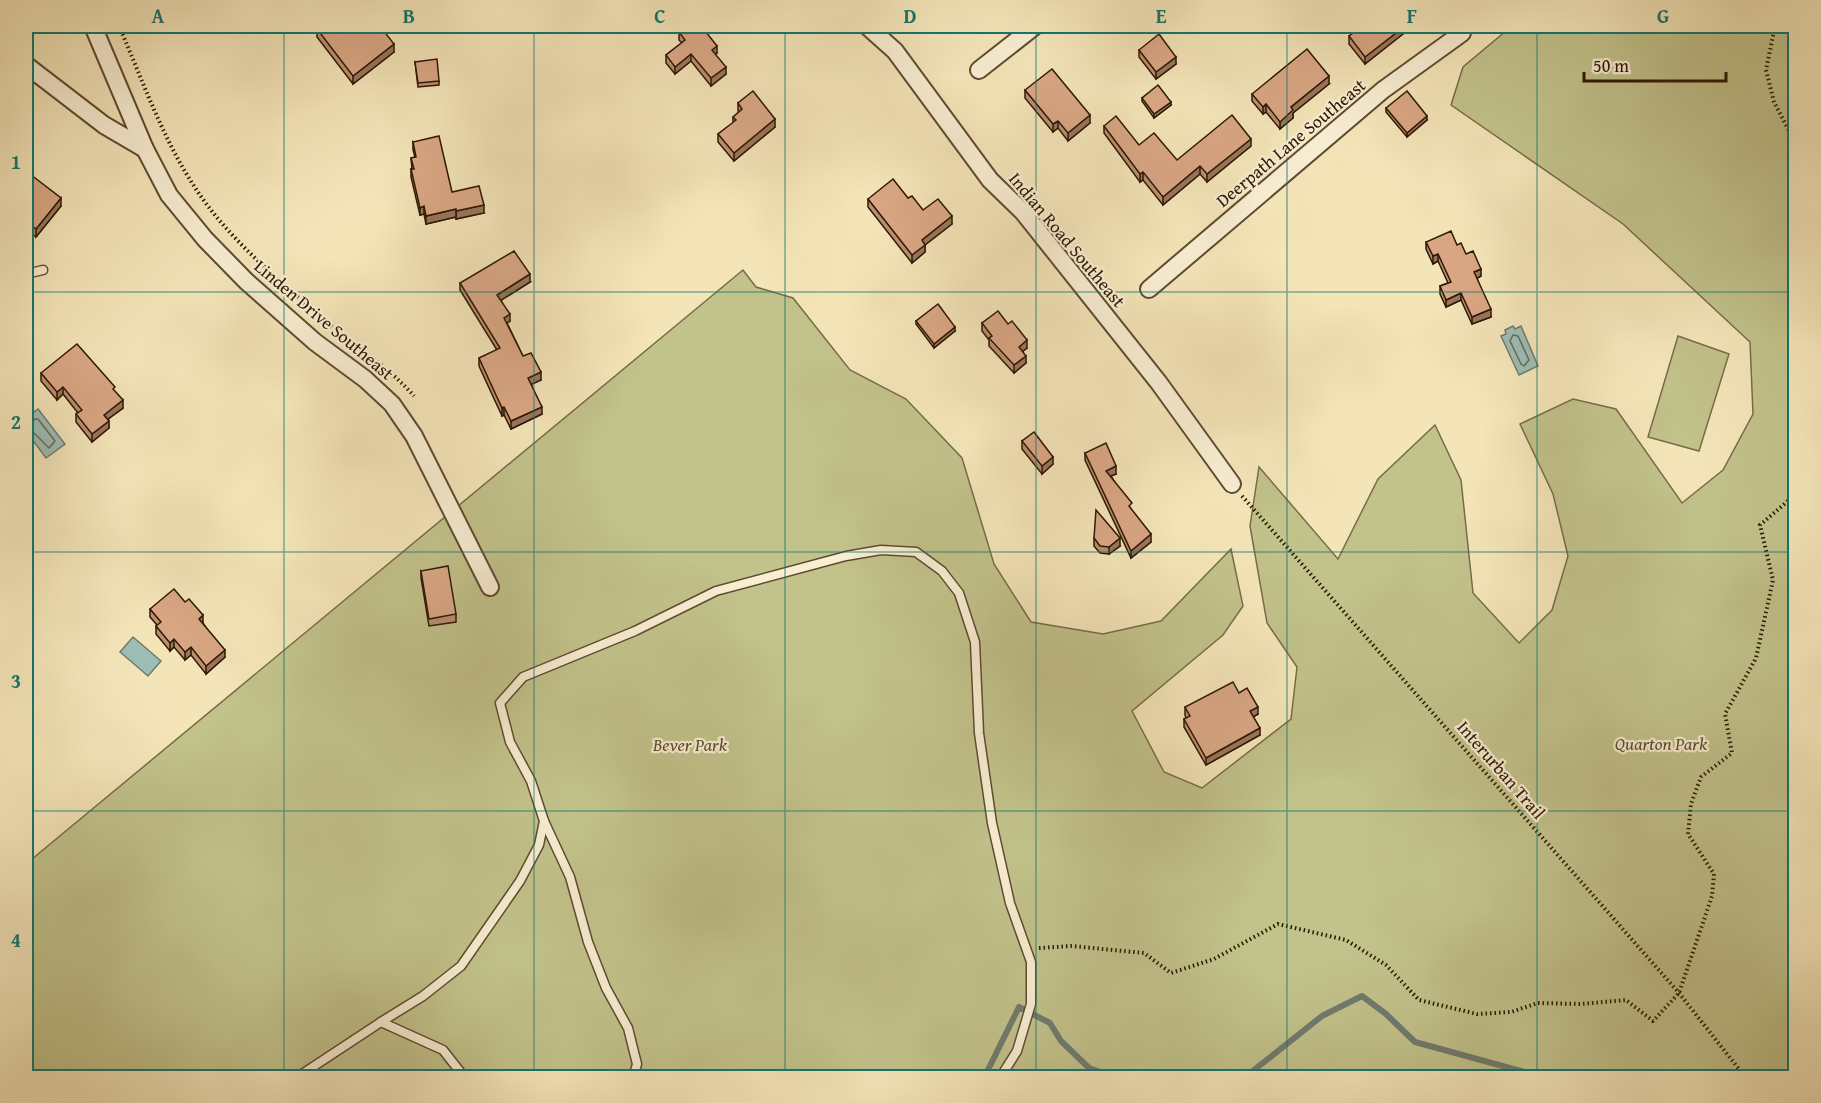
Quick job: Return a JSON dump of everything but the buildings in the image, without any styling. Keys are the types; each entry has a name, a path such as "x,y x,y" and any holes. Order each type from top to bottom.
{"street":[{"name":"Linden Drive Southeast","path":"93,26 145,149 169,195 205,239 246,281 315,342 365,379 392,404 414,436 490,587"},
{"name":"Indian Road Southeast","path":"867,26 895,51 990,180 1023,212 1130,347 1232,484"},
{"path":"979,70 1035,26"},
{"name":"Deerpath Lane Southeast","path":"1149,289 1383,90 1459,29"},
{"path":"26,65 104,125 145,149"}],"lane":[{"path":"26,274 43,270"},
{"path":"633,1077 636,1064 628,1028 606,988 588,942 570,877 544,821 531,781 510,742 500,704 523,677 635,631 716,591 846,556 881,550 916,552 942,571 959,593 975,642 979,733 992,822 1010,903 1030,962 1031,1004 1017,1050 1000,1077"},
{"path":"296,1077 423,996 461,966 520,881 539,845 544,821"},
{"path":"381,1022 443,1050 465,1077"}],"path":[{"path":"118,26 157,115 194,186 214,213 317,315 385,368 414,396"},
{"path":"1775,26 1766,70 1774,102 1796,144"},
{"name":"Interurban Trail","path":"1232,484 1679,993 1746,1077"},
{"path":"1026,949 1072,946 1144,953 1171,973 1214,959 1278,924 1346,940 1386,965 1419,1000 1477,1014 1511,1012 1538,1003 1581,1004 1626,1000 1653,1021 1679,993 1712,896 1714,874 1688,834 1691,804 1701,777 1732,753 1725,714 1756,657 1773,580 1760,525 1796,494"}],"green space":[{"name":"Bever Park","path":"1512,26 1795,26 1795,1077 26,1078 26,864 743,270 756,287 793,298 850,370 906,399 962,458 994,564 1031,622 1103,634 1161,621 1231,549 1243,606 1223,635 1132,711 1164,772 1202,788 1291,719 1297,667 1267,623 1250,526 1259,467 1338,559 1378,479 1435,425 1461,480 1473,593 1519,643 1552,610 1568,556 1553,494 1520,424 1573,399 1616,409 1682,503 1723,470 1753,414 1750,342 1623,224 1451,105 1463,67"},
{"path":"1678,336 1729,354 1699,451 1648,437"}],"water":[{"path":"1513,326 1515,329 1521,326 1538,366 1519,375 1501,336 1506,334 1505,330"},
{"path":"38,409 65,444 46,458 26,431 26,418"},
{"path":"133,637 161,661 148,676 120,652"}],"waterway":[{"path":"1244,1078 1322,1016 1362,996 1386,1014 1415,1042 1547,1078"},
{"path":"984,1078 1019,1007 1050,1023 1061,1041 1089,1068 1117,1078"}],"park label":[{"name":"Quarton Park","path":"1661,744"}]}
